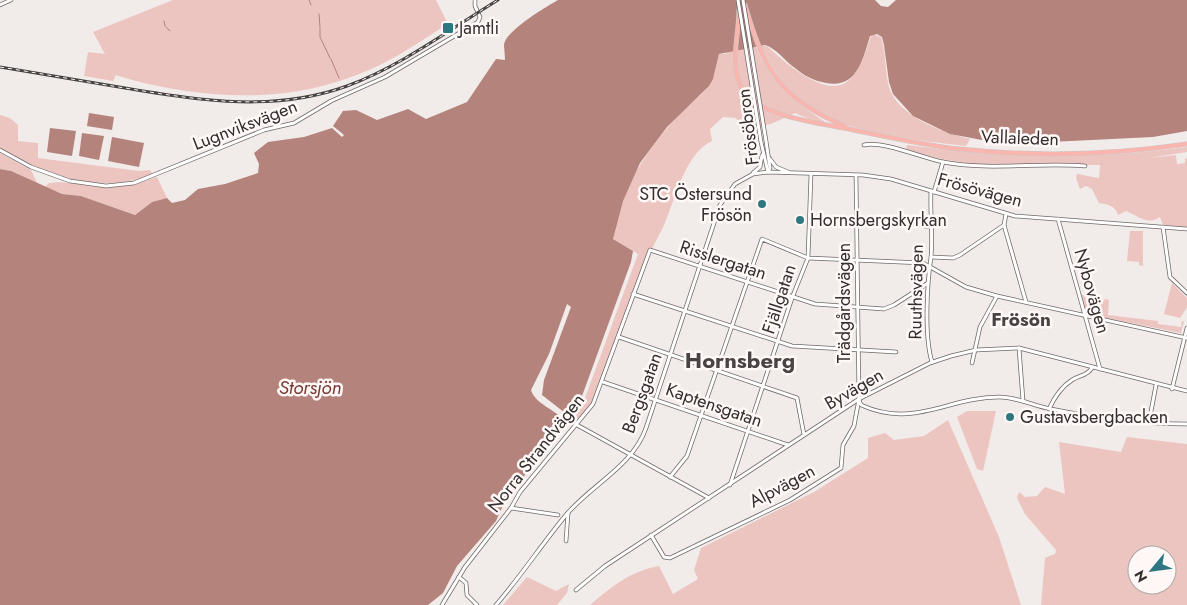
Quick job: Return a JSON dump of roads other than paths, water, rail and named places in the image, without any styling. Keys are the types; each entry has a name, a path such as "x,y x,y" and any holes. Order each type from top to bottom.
{"main road":[{"name":"Frösöbron","path":"738,0 736,78 746,95"},
{"name":"Frösöbron","path":"743,0 760,51 770,70"},
{"name":"Vallaleden","path":"770,70 798,103 818,115 854,130"},
{"name":"Vallaleden","path":"746,95 757,105 818,124 908,142 960,149 1051,155 1146,150 1187,144"}],"street":[{"path":"0,5 11,0"},
{"name":"Lugnviksvägen","path":"0,150 31,167 70,181 106,186 134,184 264,130 299,120 331,101 385,76 478,22 480,17 475,0"},
{"name":"Frösöbron","path":"738,0 762,151 768,172"},
{"name":"Frösöbron","path":"743,0 766,141 768,172"},
{"path":"864,145 895,149 943,162 991,166 1085,166"},
{"path":"753,174 761,164 762,151"},
{"path":"768,156 776,167 791,173"},
{"name":"Ruuthsvägen","path":"932,362 929,343 928,283 931,257 930,227 933,191 943,162"},
{"name":"Frösövägen","path":"768,172 882,177 1006,214 1187,229"},
{"name":"Bergsgatan","path":"496,605 520,577 568,513 630,455 644,432 656,400 722,201 735,184 753,174 768,172"},
{"name":"Fjällgatan","path":"729,486 779,342 792,298 808,258 811,174"},
{"name":"Trädgårdsvägen","path":"856,176 859,399"},
{"path":"1006,214 1004,225 1026,302"},
{"path":"857,219 885,219 930,227"},
{"name":"Nybovägen","path":"1058,219 1100,369"},
{"path":"931,257 953,258 960,256 1004,225"},
{"path":"1163,228 1170,277 1187,293"},
{"path":"670,477 687,456 762,240 808,258 858,259 929,265 966,287 997,296 1186,338"},
{"name":"Risslergatan","path":"650,250 815,304 884,309 894,305 928,283"},
{"name":"Norra Strandvägen","path":"442,605 459,577 511,508 520,492 594,404 650,250"},
{"path":"633,294 792,346 896,352"},
{"path":"972,363 980,327 997,296"},
{"path":"1172,389 1187,328"},
{"path":"619,337 797,398 804,435"},
{"path":"1019,348 1023,401"},
{"name":"Byvägen","path":"576,590 593,575 651,535 729,486 859,399 932,362 976,350 1019,348 1172,389 1187,391"},
{"path":"1048,409 1054,398 1069,382 1088,374 1092,368"},
{"name":"Kaptensgatan","path":"602,382 749,430 788,445"},
{"path":"1149,422 1156,384"},
{"path":"859,399 862,406 906,416 980,399 1000,397 1023,401 1048,409 1149,422 1187,424"},
{"name":"Alpvägen","path":"651,535 664,557 670,558 790,500 838,472 842,466 843,445 854,426 859,399"},
{"path":"577,425 708,498"},
{"path":"511,508 558,515"},
{"path":"566,541 568,513"},
{"path":"459,577 466,583 467,595 477,605"}],"water":[{"name":"Storsjön","path":"558,0 875,0 881,6 888,7 896,0 1187,0 1187,131 1153,137 1050,142 982,140 950,134 913,116 893,94 889,82 882,37 877,34 870,36 865,54 852,77 837,84 822,82 806,76 773,49 765,45 719,54 713,79 709,86 667,127 640,163 623,201 613,239 633,251 631,262 578,407 569,416 542,395 544,380 571,307 567,304 549,354 531,390 541,403 565,421 563,428 557,434 552,432 549,434 538,457 531,462 521,483 505,501 496,521 457,566 443,593 428,605 0,605 0,169 11,171 62,194 81,196 135,215 152,202 167,198 172,203 185,200 198,189 225,184 258,173 259,164 254,153 268,142 304,137 332,128 342,137 344,135 333,126 343,111 356,110 377,120 408,109 426,119 467,102 496,59 505,60 504,45 511,33 518,26"},
{"path":"89,113 114,117 112,130 87,126"},
{"path":"50,128 76,131 72,156 47,152"},
{"path":"82,133 104,136 99,160 79,156"},
{"path":"112,137 144,143 139,167 108,161"}],"waterway":[{"path":"309,0 311,5"},
{"path":"319,14 320,27"},
{"path":"164,21 165,26"},
{"path":"166,27 170,31"},
{"path":"320,28 320,37 330,58"},
{"path":"331,59 339,78"}],"railway":[{"path":"0,67 212,100 266,102 293,99 320,94 367,78 406,58 498,0"}],"place":[{"name":"Jamtli","path":"448,28"},
{"name":"STC Östersund Frösön","path":"762,204"},
{"name":"Hornsbergskyrkan","path":"800,220"},
{"name":"Gustavsbergbacken","path":"1010,417"}],"district":[{"name":"Frösön","path":"1021,319"},
{"name":"Hornsberg","path":"740,360"}]}
